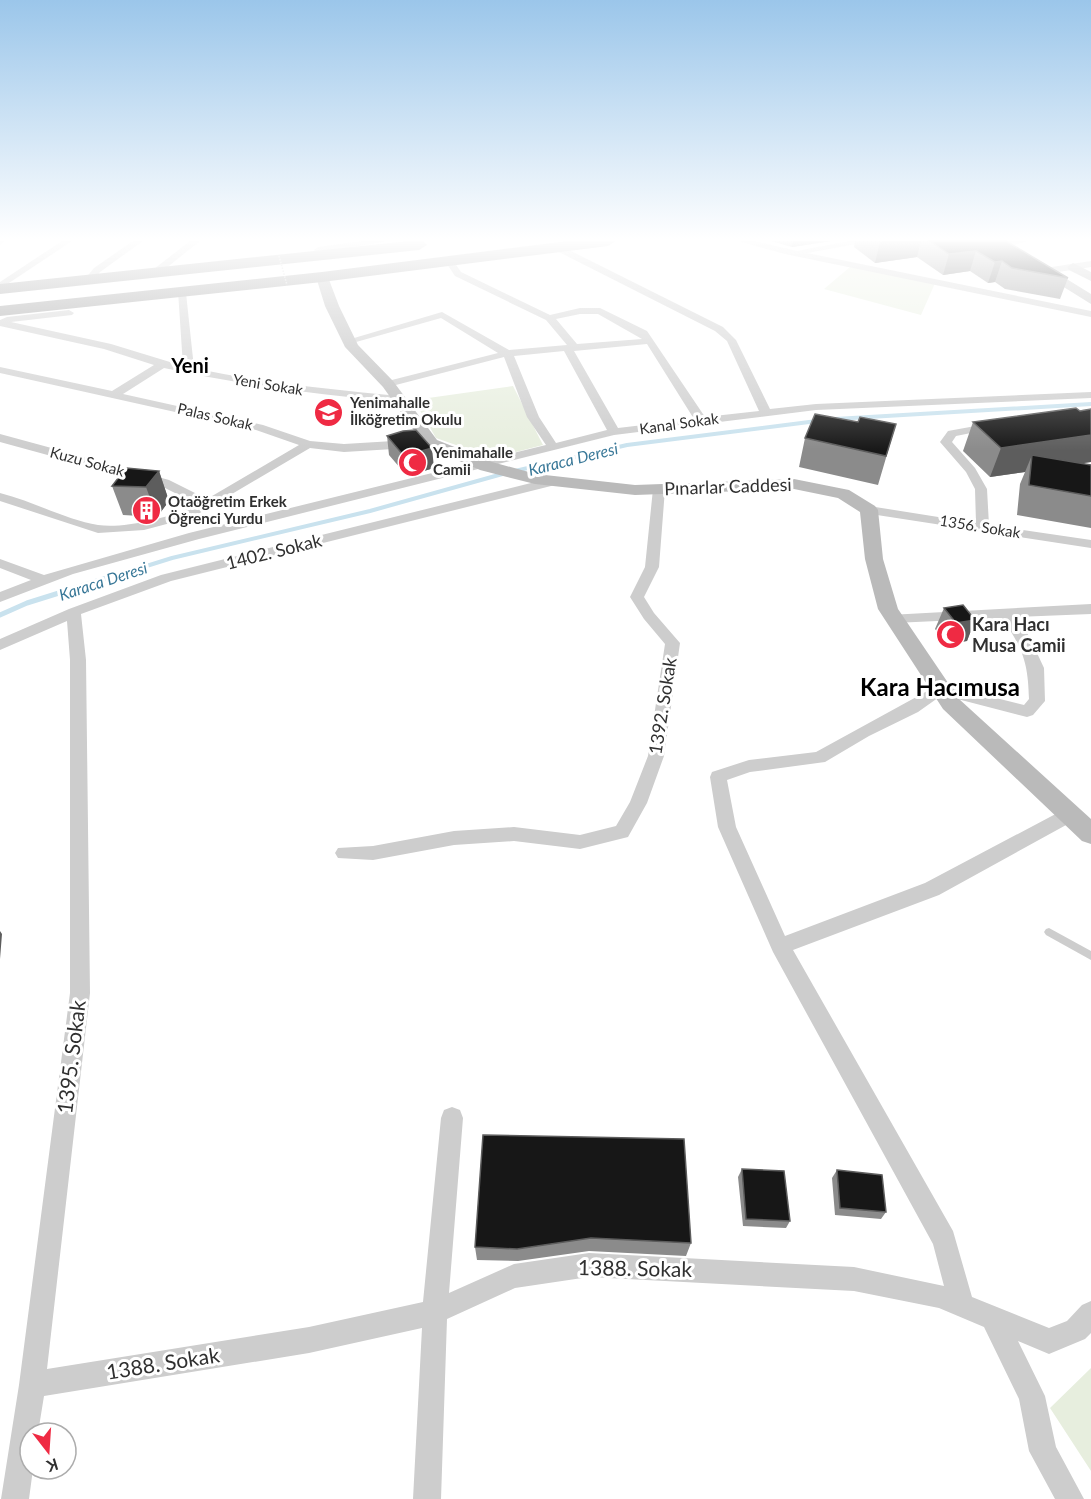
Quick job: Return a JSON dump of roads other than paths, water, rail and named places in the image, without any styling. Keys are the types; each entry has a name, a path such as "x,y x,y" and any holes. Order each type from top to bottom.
{"street":[{"path":"183,311 189,370"},
{"path":"334,311 349,341 388,384 431,443"},
{"path":"534,311 549,318 571,348 615,432"},
{"path":"549,318 580,311 600,311 643,333 701,420"},
{"path":"684,311 719,329 731,340 766,413"},
{"path":"0,322 69,313"},
{"path":"349,341 442,315 493,347 508,353 533,417 552,446"},
{"name":"Yeni Sokak","path":"0,322 107,346 162,364 189,370 312,392 399,399"},
{"path":"388,384 508,353 650,341"},
{"path":"115,394 162,364"},
{"name":"Palas Sokak","path":"0,370 258,427 308,444 344,448 431,443"},
{"name":"Kanal Sokak","path":"0,597 43,580 194,536 615,432 816,407 1091,395"},
{"path":"983,528 981,489 971,471 946,442 952,433 1001,424"},
{"name":"Kuzu Sokak","path":"0,438 165,483 206,503"},
{"name":"Pınarlar Caddesi","path":"431,443 484,465 535,479 635,490 794,484 843,494 869,510"},
{"path":"0,497 98,529 144,526 188,514 308,444"},
{"name":"1402. Sokak","path":"0,645 74,612 166,578 555,481"},
{"name":"1392. Sokak","path":"344,854 373,853 454,838 514,834 580,842 622,832 638,803 656,756 673,643 649,616 637,597 651,567 659,489"},
{"path":"869,510 874,560 888,609 940,689 951,704 1091,834"},
{"name":"1356. Sokak","path":"869,510 1091,544"},
{"path":"188,514 194,536"},
{"path":"0,563 43,580"},
{"path":"894,618 1091,609"},
{"name":"1395. Sokak","path":"15,1499 32,1385 80,993 78,660 74,612"},
{"path":"962,1305 944,1240 780,946 727,827 718,777 749,766 819,758 863,732 912,708 940,689 1027,711 1037,701 1036,668 1022,636 1005,612"},
{"path":"780,946 932,889 1071,814"},
{"path":"427,1499 435,1312 452,1118"},
{"name":"1388. Sokak","path":"32,1385 309,1340 435,1312 514,1276 589,1265 854,1280 939,1296 1049,1341 1076,1330 1089,1319"},
{"path":"992,1317 1032,1396 1043,1451 1070,1499"}],"lane":[{"path":"1048,932 1091,956"}],"waterway":[{"name":"Karaca Deresi","path":"835,419 1091,404"},
{"name":"Karaca Deresi","path":"515,471 627,445 817,421"},
{"name":"Karaca Deresi","path":"105,579 172,558 370,511 506,473"},
{"name":"Karaca Deresi","path":"0,615 27,603 110,577"}],"place":[{"name":"Yenimahalle İlköğretim Okulu","path":"329,412"},
{"name":"Yenimahalle Camii","path":"412,462"},
{"name":"Otaöğretim Erkek Öğrenci Yurdu","path":"147,511"},
{"name":"Kara Hacı Musa Camii","path":"951,635"}],"district":[{"name":"Yeni","path":"190,366"},
{"name":"Kara Hacımusa","path":"940,688"}]}
